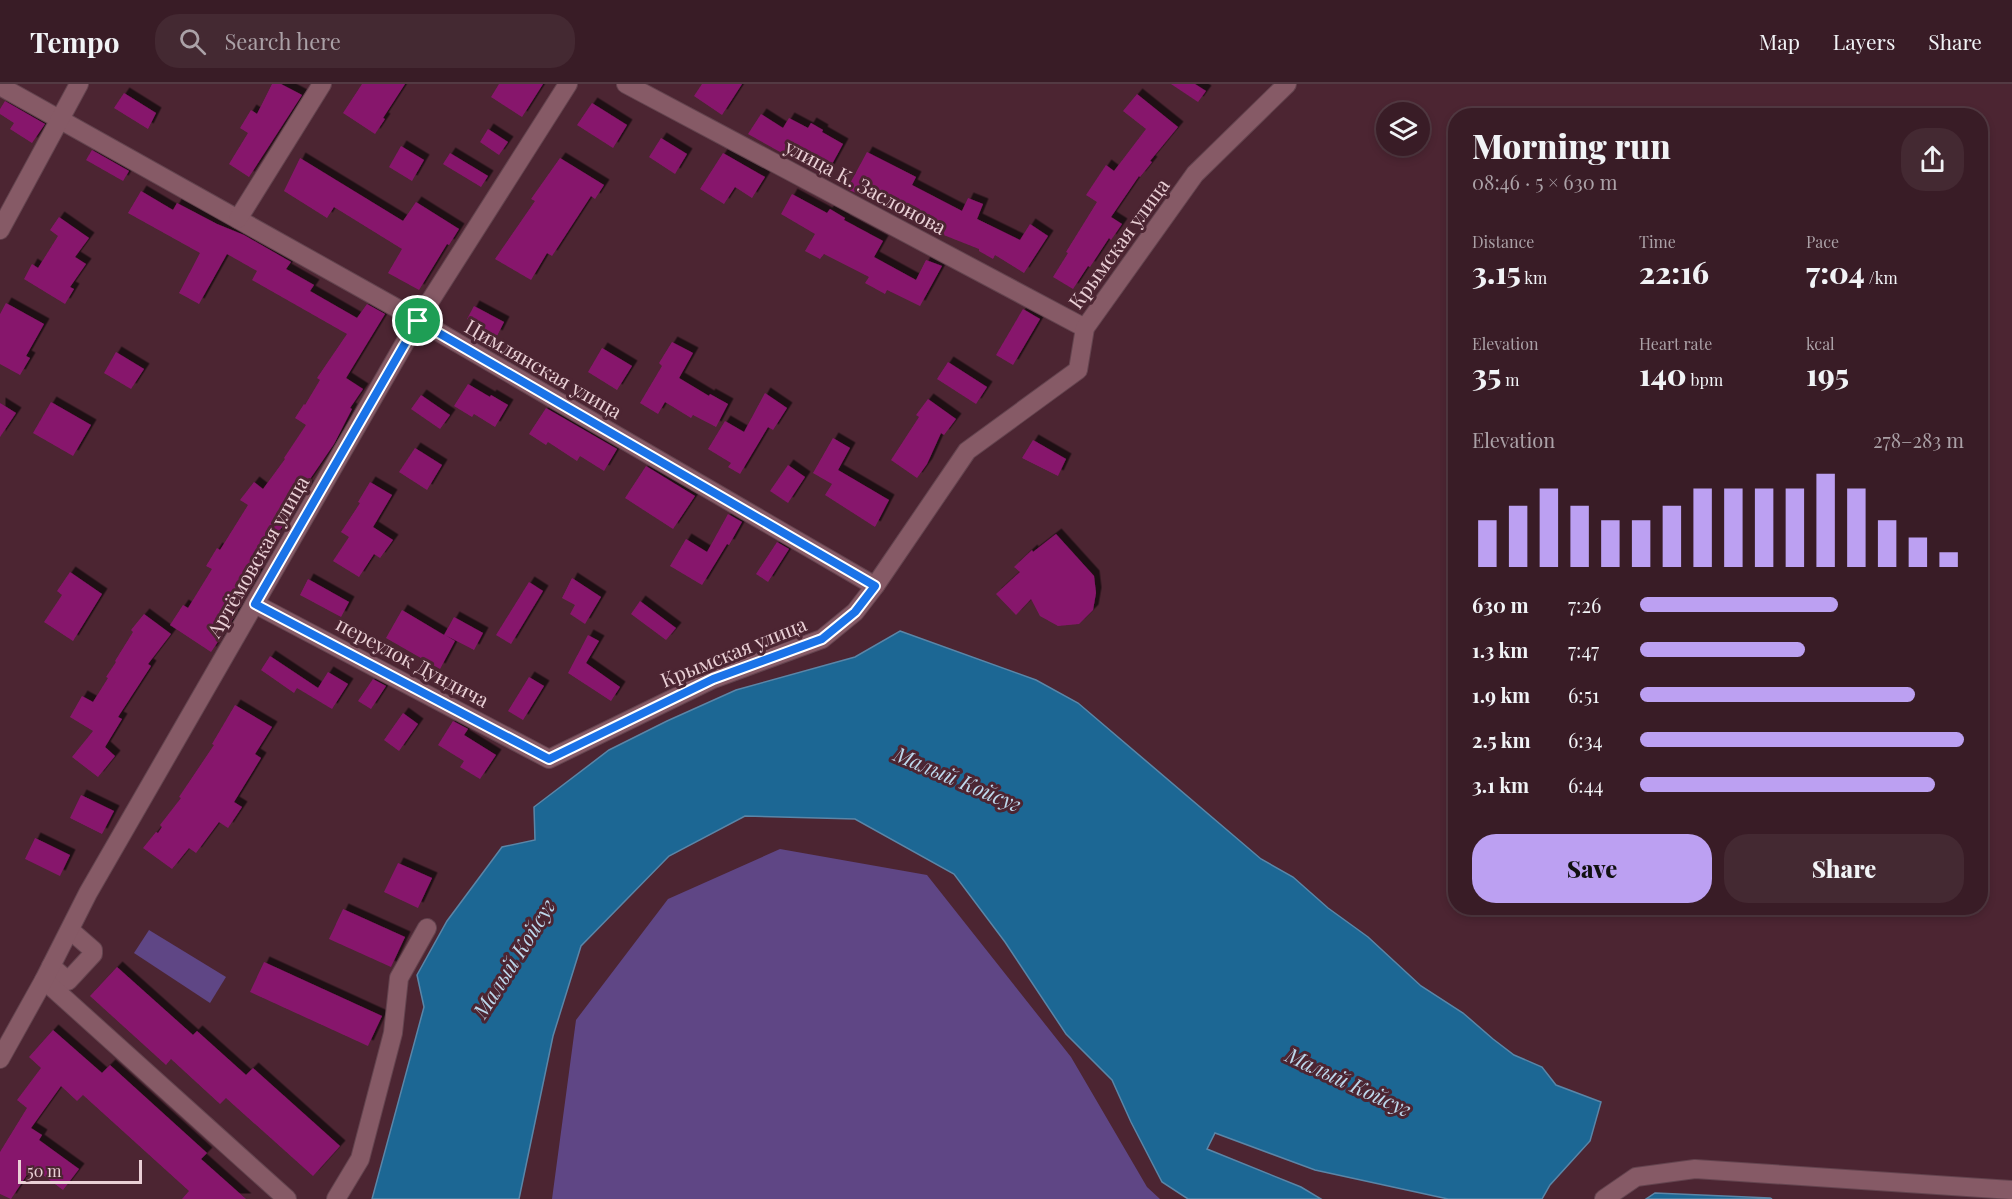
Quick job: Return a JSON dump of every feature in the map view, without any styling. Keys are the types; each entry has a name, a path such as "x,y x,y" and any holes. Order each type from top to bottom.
{"street":[{"path":"0,230 58,119 79,84"},
{"path":"238,219 322,84"},
{"name":"Артёмовская улица","path":"0,1059 48,973 88,893 418,321 568,84"},
{"name":"улица К. Заслонова","path":"626,84 1085,328"},
{"name":"Крымская улица","path":"549,759 713,679 822,639 855,612 967,451 1078,370 1085,328 1195,174 1287,84"},
{"name":"Цимлянская улица","path":"0,86 418,321 875,586"},
{"name":"переулок Дундича","path":"255,604 549,759"},
{"path":"336,1199 360,1159 393,1033 399,978 428,928"},
{"path":"48,973 68,981 93,954 93,950 70,930"},
{"path":"48,973 287,1199"},
{"path":"1604,1199 1636,1177 1695,1169 2012,1190"}],"shaded area":[{"path":"780,849 927,875 1071,1057 1147,1187 1160,1199 552,1199 576,1020 668,899"},
{"path":"149,930 226,977 210,1003 134,953"}],"water":[{"name":"Малый Койсуг","path":"900,631 1036,680 1078,703 1261,859 1293,877 1328,908 1368,937 1421,986 1463,1013 1514,1055 1542,1067 1556,1085 1601,1102 1590,1141 1550,1185 1542,1199 1448,1199 1315,1170 1215,1133 1207,1149 1301,1187 1321,1199 1188,1199 1162,1182 1112,1080 1066,1034 1005,942 954,874 855,819 745,816 669,856 581,946 553,1036 519,1199 372,1199 424,1007 417,975 447,921 502,847 535,840 534,807 609,750 667,721 736,690 855,657"},
{"path":"1655,1193 1770,1198 1772,1199 1646,1199"}],"building":[{"path":"272,84 281,84 302,95 249,177 229,164 248,133 240,128 251,110 257,114"},
{"path":"362,84 405,84 375,134 343,113"},
{"path":"499,84 543,84 522,117 491,97"},
{"path":"702,84 742,84 722,115 694,96"},
{"path":"1171,84 1195,84 1206,91 1198,102"},
{"path":"124,93 156,113 148,129 114,108"},
{"path":"1137,94 1178,127 1150,161 1152,162 1139,176 1111,217 1122,224 1111,240 1109,238 1073,289 1053,277 1097,202 1086,195 1106,165 1114,171 1146,129 1123,111"},
{"path":"5,101 45,124 32,143 10,129 14,123 0,114"},
{"path":"592,103 627,125 613,148 577,125"},
{"path":"761,114 783,128 789,118 808,128 811,123 843,144 825,177 748,134"},
{"path":"488,129 508,142 499,155 480,142"},
{"path":"661,138 687,154 675,174 649,157"},
{"path":"401,146 424,160 412,181 389,167"},
{"path":"92,150 129,171 123,181 86,160"},
{"path":"867,152 916,177 912,185 962,211 968,198 983,204 977,219 1020,240 1030,224 1048,236 1024,273 995,255 993,259 979,249 931,230 916,223 917,220 847,189"},
{"path":"450,153 488,176 481,187 443,164"},
{"path":"723,153 765,177 752,198 735,187 724,204 700,189"},
{"path":"300,158 403,221 416,202 459,229 449,245 447,244 419,290 388,273 402,249 334,207 327,218 284,191"},
{"path":"560,158 604,185 595,199 591,196 552,256 547,253 531,280 495,259 535,201 531,199"},
{"path":"141,191 173,210 177,203 244,235 291,262 286,269 314,285 310,291 357,318 367,304 385,314 346,378 363,389 350,408 352,409 334,444 306,485 309,487 273,539 275,541 256,573 258,574 230,624 211,652 170,625 183,605 188,608 212,569 206,566 217,548 220,550 248,505 240,500 254,482 263,489 306,425 295,418 320,380 317,378 347,334 252,280 257,271 227,254 199,304 179,293 200,253 128,213"},
{"path":"792,194 827,213 830,209 845,218 844,220 883,241 874,257 916,280 926,260 942,266 920,306 887,290 885,294 865,283 869,277 824,254 820,259 805,251 815,234 781,214"},
{"path":"59,217 89,238 75,257 86,264 70,287 74,289 65,304 24,279 32,264 38,268 58,236 50,230"},
{"path":"6,303 44,324 26,356 30,358 20,375 0,364 0,314"},
{"path":"474,306 504,322 497,336 467,319"},
{"path":"1023,309 1040,319 1013,365 996,355"},
{"path":"672,342 693,353 679,378 709,396 710,394 728,404 716,427 693,415 691,418 665,402 658,414 640,403 662,366 659,363"},
{"path":"602,348 632,366 617,390 588,372"},
{"path":"116,352 144,369 131,389 104,373"},
{"path":"948,362 987,387 976,404 937,379"},
{"path":"468,384 508,405 495,427 474,414 472,417 454,406"},
{"path":"765,393 787,408 773,430 768,427 740,474 728,467 731,463 708,449 725,421 744,432"},
{"path":"421,395 450,415 440,429 411,409"},
{"path":"928,399 956,419 944,435 941,433 927,464 917,478 891,460 919,417 916,415"},
{"path":"51,402 91,425 73,456 33,433"},
{"path":"0,403 16,413 0,437"},
{"path":"546,408 617,449 604,471 580,456 577,461 548,442 546,445 529,434"},
{"path":"833,438 850,448 838,470 889,500 875,527 825,495 832,484 813,473"},
{"path":"1033,440 1066,459 1058,476 1022,458"},
{"path":"415,448 442,465 427,490 399,472"},
{"path":"788,465 805,477 788,503 770,491"},
{"path":"646,466 695,496 673,529 625,498"},
{"path":"370,482 392,495 373,527 393,540 380,558 374,554 359,577 333,561 349,537 341,532 360,503 358,502"},
{"path":"728,514 742,522 702,585 670,566 686,539 707,552"},
{"path":"1056,534 1094,576 1096,593 1093,610 1079,624 1058,626 1040,616 1031,599 1016,615 996,594 1020,572 1014,567 1032,550 1033,552"},
{"path":"777,542 789,549 768,582 756,574"},
{"path":"70,572 102,594 73,641 44,622 62,595 57,591"},
{"path":"572,578 601,597 585,624 570,614 575,605 562,598"},
{"path":"308,579 349,602 341,617 300,595"},
{"path":"529,582 543,591 511,644 496,635"},
{"path":"640,601 676,628 666,640 631,614"},
{"path":"402,610 444,635 454,617 483,633 474,650 445,635 455,641 440,669 386,638"},
{"path":"144,614 171,634 148,664 151,666 118,717 122,719 105,747 115,756 98,777 72,757 93,731 70,717 82,696 93,702 133,632 131,630"},
{"path":"588,635 599,641 586,663 620,687 611,701 568,673"},
{"path":"270,656 318,688 328,672 348,684 332,709 297,688 294,693 261,670"},
{"path":"529,677 544,686 523,720 508,711"},
{"path":"373,679 386,686 371,709 358,701"},
{"path":"235,705 272,727 255,754 261,758 234,802 242,807 228,828 219,822 196,853 189,848 172,869 143,848 156,832 158,833 162,827 160,825 181,798 179,797 214,745 212,744"},
{"path":"403,713 418,724 399,751 384,740"},
{"path":"453,721 468,729 464,735 496,755 480,779 460,767 464,761 438,745"},
{"path":"81,795 114,811 102,834 70,818"},
{"path":"35,838 70,855 60,876 25,859"},
{"path":"398,863 432,878 418,908 384,892"},
{"path":"343,909 405,937 391,967 329,939"},
{"path":"264,962 382,1016 368,1046 250,992"},
{"path":"117,967 193,1035 197,1031 246,1075 253,1068 340,1146 313,1176 226,1098 220,1104 171,1059 166,1065 90,996"},
{"path":"53,1030 102,1073 110,1065 207,1153 201,1159 246,1199 182,1199 189,1191 83,1095 77,1101 61,1086 31,1128 42,1135 39,1140 79,1169 63,1190 32,1167 11,1199 0,1194 0,1152 27,1108 17,1100 41,1068 29,1057"}],"route":[{"path":"418,321 875,586 855,612 822,639 713,679 549,759 255,604 418,321"}]}
